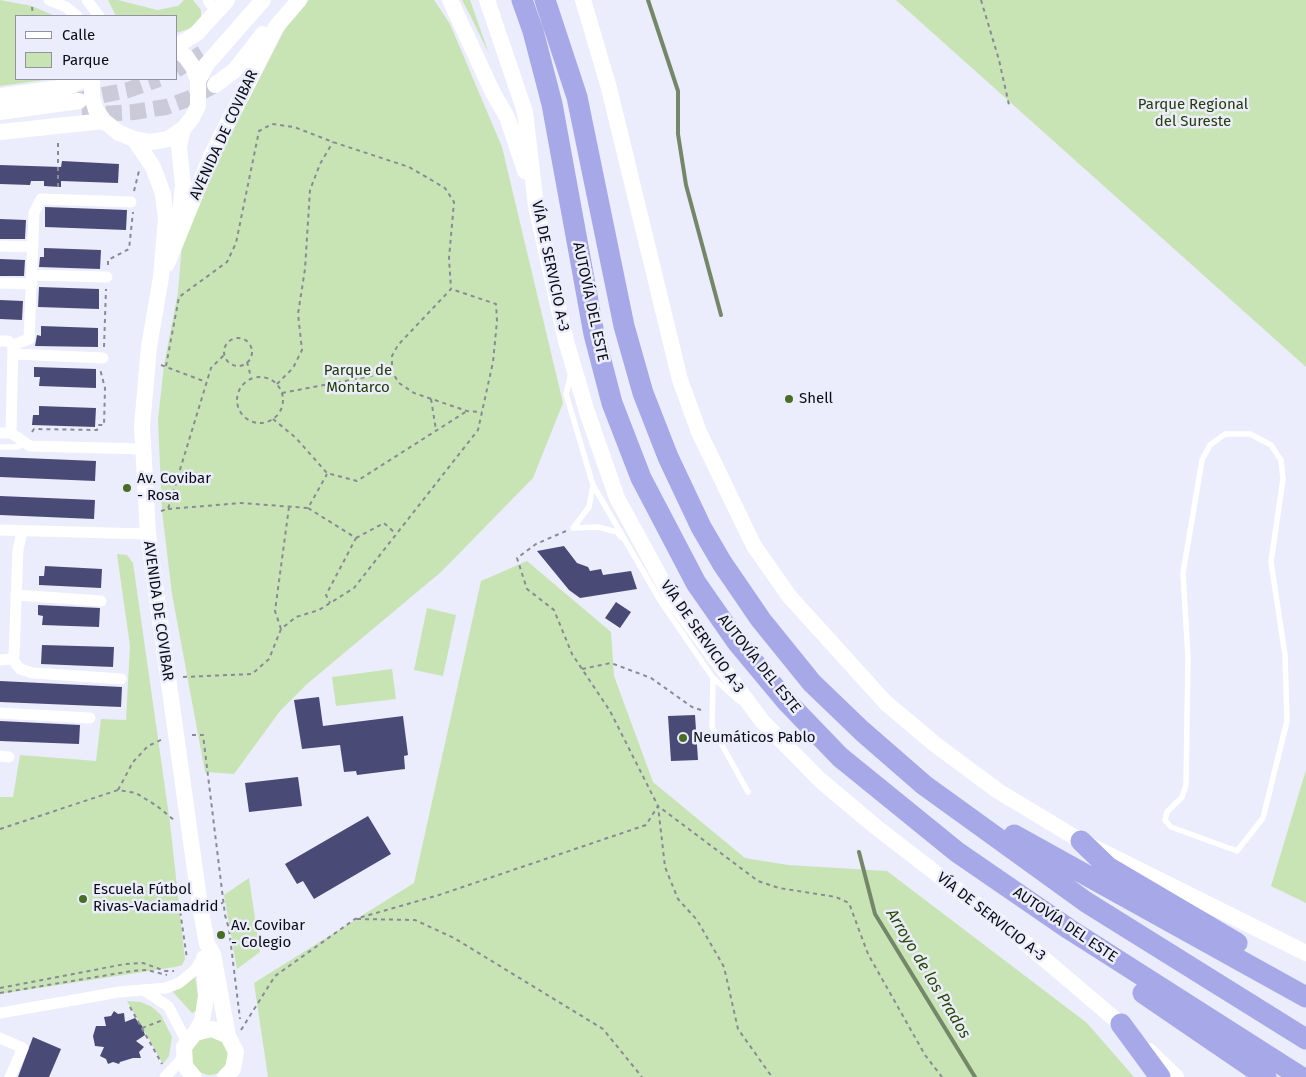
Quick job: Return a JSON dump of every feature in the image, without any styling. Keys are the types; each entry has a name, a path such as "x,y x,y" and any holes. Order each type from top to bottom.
{"highway":[{"name":"AUTOVÍA DEL ESTE","path":"522,0 533,31 552,104 594,334 612,403 641,478 696,583 737,642 787,702 840,757 957,852 1069,929 1301,1077"},
{"name":"AUTOVÍA DEL ESTE","path":"545,0 577,97 626,336 644,393 668,457 701,527 722,564 761,620 812,682 862,732 924,786 1086,902 1306,1039"},
{"path":"924,786 1306,998"},
{"path":"1081,841 1108,867 1306,984"},
{"path":"1069,929 1128,983 1266,1077"},
{"path":"1121,1024 1160,1077"}],"main road":[{"path":"202,53 249,0"},
{"path":"198,81 206,66 264,0"},
{"path":"215,84 235,70 244,60 285,0"},
{"name":"AVENIDA DE COVIBAR","path":"161,278 211,156 276,28 299,0"},
{"path":"450,0 493,93 507,117 536,206"},
{"name":"VÍA DE SERVICIO A-3","path":"487,0 525,112 536,206 573,367 617,498 672,600 762,721 841,798 1016,935 1121,1024 1176,1077"},
{"path":"583,0 610,88 680,380 700,432 754,546 789,596 886,703 936,745 998,791 1081,841 1306,953"},
{"path":"178,45 196,34 217,4"},
{"path":"92,80 92,97 96,110 104,121 119,133 134,139 150,142 168,139 183,129 192,118 198,106 198,81 194,68 185,56 178,51"},
{"path":"0,96 67,87 83,80"},
{"path":"0,112 80,108 0,123"},
{"path":"0,132 104,121"},
{"path":"177,239 183,185 179,146 183,129"},
{"name":"AVENIDA DE COVIBAR","path":"134,139 153,167 163,194 166,219 161,278 149,348 142,449 148,534 206,950 206,997 202,1021 191,1037 183,1058"},
{"name":"AVENIDA DE COVIBAR","path":"206,950 213,954 235,1033 236,1052 230,1074"},
{"path":"191,1037 212,1029 235,1033"},
{"path":"183,1058 185,1066 194,1077"}],"street":[{"path":"49,0 66,7 76,15"},
{"path":"87,0 99,15"},
{"path":"13,349 29,339 34,213 41,199 131,202"},
{"path":"0,246 33,247"},
{"path":"0,283 32,279 107,277"},
{"path":"0,340 8,341 13,349 5,433 30,446 142,449"},
{"path":"13,349 103,358"},
{"path":"0,530 148,534"},
{"path":"22,531 18,550 16,595 6,660 20,669 33,673 121,679"},
{"path":"16,595 101,601"},
{"path":"0,713 90,718"},
{"path":"0,1013 120,992 145,992 166,988 179,983 195,970 206,950"},
{"path":"145,992 168,1006 191,1037"},
{"path":"0,1038 23,1048 10,1077"},
{"path":"164,1072 183,1058"}],"lane":[{"path":"573,367 566,394 593,485 630,545 661,602 713,678 762,721"},
{"path":"1225,434 1250,434 1271,445 1281,460 1283,480 1270,562 1285,655 1287,721 1263,818 1237,851 1171,827 1165,820 1166,812 1182,797 1186,785 1188,657 1183,573 1202,460 1210,446 1225,434"},
{"path":"0,446 18,447 24,443"},
{"path":"573,528 589,507 593,485"},
{"path":"573,528 598,526 617,532 630,545"},
{"path":"713,678 712,727 748,792"}],"path":[{"path":"981,0 1000,60 1009,105"},
{"path":"32,7 33,15"},
{"path":"166,366 179,297 227,262 236,243 259,131 272,124 294,127 409,167 445,188 454,202 449,258 451,289 398,344 392,356 392,372 399,383 414,393 467,411 482,412"},
{"path":"57,199 58,138"},
{"path":"277,384 293,368 302,350 298,314 305,269 310,190 320,164 333,142"},
{"path":"182,677 252,674 269,659 281,629 296,617 330,604 354,588 478,430 493,362 497,321 496,304 451,289"},
{"path":"168,509 211,368 224,355 228,342 241,338 249,342 252,351 247,362 251,378"},
{"path":"163,349 169,350"},
{"path":"224,355 234,365 247,362"},
{"path":"161,365 206,382"},
{"path":"282,393 392,372"},
{"path":"266,377 277,384 282,393 282,407 273,419 259,423 251,421 238,410 236,399 238,391 242,384 251,378 266,377"},
{"path":"32,432 34,429 97,430 98,425 104,425 105,388"},
{"path":"431,399 436,430"},
{"path":"273,419 296,438 327,473 357,481 467,411"},
{"path":"308,508 327,473"},
{"path":"159,511 242,503 308,508 356,538"},
{"path":"281,629 275,610 289,507"},
{"path":"330,604 326,595 356,538 384,524 396,534"},
{"path":"573,528 536,544 517,558 526,589 554,610 572,654 610,711 658,806 665,868 678,899 697,920 724,967 738,1029 772,1077"},
{"path":"582,670 611,663 651,678 692,707 713,713"},
{"path":"192,735 203,735 225,915 229,929 240,1010"},
{"path":"118,790 133,762 148,746 163,739"},
{"path":"0,829 118,790 136,793 157,806 174,820"},
{"path":"235,1033 275,976 355,919 439,895 646,825 658,806"},
{"path":"658,806 758,881 778,888 836,897 849,903 868,954 925,1054 942,1077"},
{"path":"186,908 180,910 188,966"},
{"path":"355,919 415,920 454,938 603,1029 642,1077"},
{"path":"0,988 143,963 165,971 178,971"},
{"path":"0,993 132,971 176,974"},
{"path":"130,1007 164,1072"},
{"path":"141,1028 166,1019"}],"green space":[{"path":"0,0 32,6 53,15 15,15 15,80 45,80 0,86"},
{"path":"108,0 118,0 157,10 178,6 184,0 193,0 201,10 201,19 191,28 178,32 178,15 116,15"},
{"name":"Parque de Montarco","path":"309,0 434,0 450,24 502,147 563,403 533,478 441,572 307,684 280,711 234,774 205,772 172,594 162,511 158,420 164,365 178,292 182,244 218,159 288,23"},
{"path":"462,0 470,0 489,54 470,15"},
{"name":"Parque Regional del Sureste","path":"896,0 1306,0 1306,367"},
{"path":"117,554 127,555 133,563 170,823 185,959 182,965 175,967 0,994 0,797 13,797 20,755 96,761 101,719 126,720 130,646"},
{"path":"527,561 611,632 614,676 653,782 745,858 788,865 887,871 1087,1023 1134,1077 268,1077 254,983 414,883 481,581"},
{"path":"427,608 456,615 443,676 414,670"},
{"path":"392,669 396,699 336,706 332,677"},
{"path":"1306,770 1306,903 1271,886"},
{"path":"249,878 260,952 237,969 224,895"},
{"path":"195,976 198,995 196,1011 192,1013 172,991"},
{"path":"127,1001 141,1002 152,1007 161,1015 172,1037 169,1056 163,1064"},
{"path":"210,1037 223,1043 229,1056 223,1069 210,1075 197,1069 191,1056 197,1043"}],"building":[{"path":"62,161 119,164 118,183 61,181 61,187 44,186 44,181 31,181 30,185 0,184 0,165 61,167"},
{"path":"45,207 127,210 126,230 45,227"},
{"path":"0,219 26,220 25,239 0,239"},
{"path":"44,248 101,250 100,269 39,267 40,257 44,257"},
{"path":"0,259 25,260 24,276 0,276"},
{"path":"39,287 99,289 99,309 38,307"},
{"path":"0,300 23,301 22,320 0,319"},
{"path":"41,326 98,328 98,347 35,346 37,335 41,336"},
{"path":"34,367 96,369 96,388 39,386 40,377 34,377"},
{"path":"39,406 96,408 95,427 32,425 33,415 39,415"},
{"path":"0,457 96,461 95,481 0,477"},
{"path":"0,496 95,500 94,519 0,515"},
{"path":"564,546 577,563 588,567 590,571 601,569 603,575 631,571 637,589 580,598 569,590 537,551"},
{"path":"45,566 102,569 101,588 39,585 39,576 44,576"},
{"path":"616,602 631,612 620,628 605,618"},
{"path":"38,605 100,608 99,627 42,625 43,616 38,615"},
{"path":"42,645 114,647 113,667 41,664"},
{"path":"0,681 122,687 121,707 0,702"},
{"path":"319,697 323,726 403,716 408,755 404,756 405,769 357,775 356,771 344,772 340,745 302,749 294,700"},
{"name":"Neumáticos Pablo","path":"695,715 698,760 671,761 668,716"},
{"path":"0,721 80,725 79,744 0,741"},
{"path":"298,777 302,806 249,812 245,783"},
{"path":"368,816 391,854 314,899 303,881 297,884 285,864"},
{"path":"114,1011 118,1014 124,1013 125,1022 135,1018 142,1026 145,1035 136,1041 144,1047 139,1052 141,1058 133,1058 119,1064 113,1062 108,1064 106,1059 100,1056 104,1047 95,1046 93,1036 96,1026 106,1026 104,1017 111,1016"},
{"path":"33,1037 61,1049 49,1077 18,1077"}],"waterway":[{"path":"648,0 678,91 678,134 686,185 721,315"},
{"name":"Arroyo de los Prados","path":"859,852 875,914 975,1077"}],"tunnel":[{"path":"178,69 202,53"},
{"path":"79,100 128,90 156,80"},
{"path":"82,115 134,112 166,107 188,99 215,85"}],"place":[{"name":"Shell","path":"789,399"},
{"name":"Av. Covibar - Rosa","path":"127,488"},
{"name":"Neumáticos Pablo","path":"683,738"},
{"name":"Escuela Fútbol Rivas-Vaciamadrid","path":"83,899"},
{"name":"Av. Covibar - Colegio","path":"221,935"}]}
